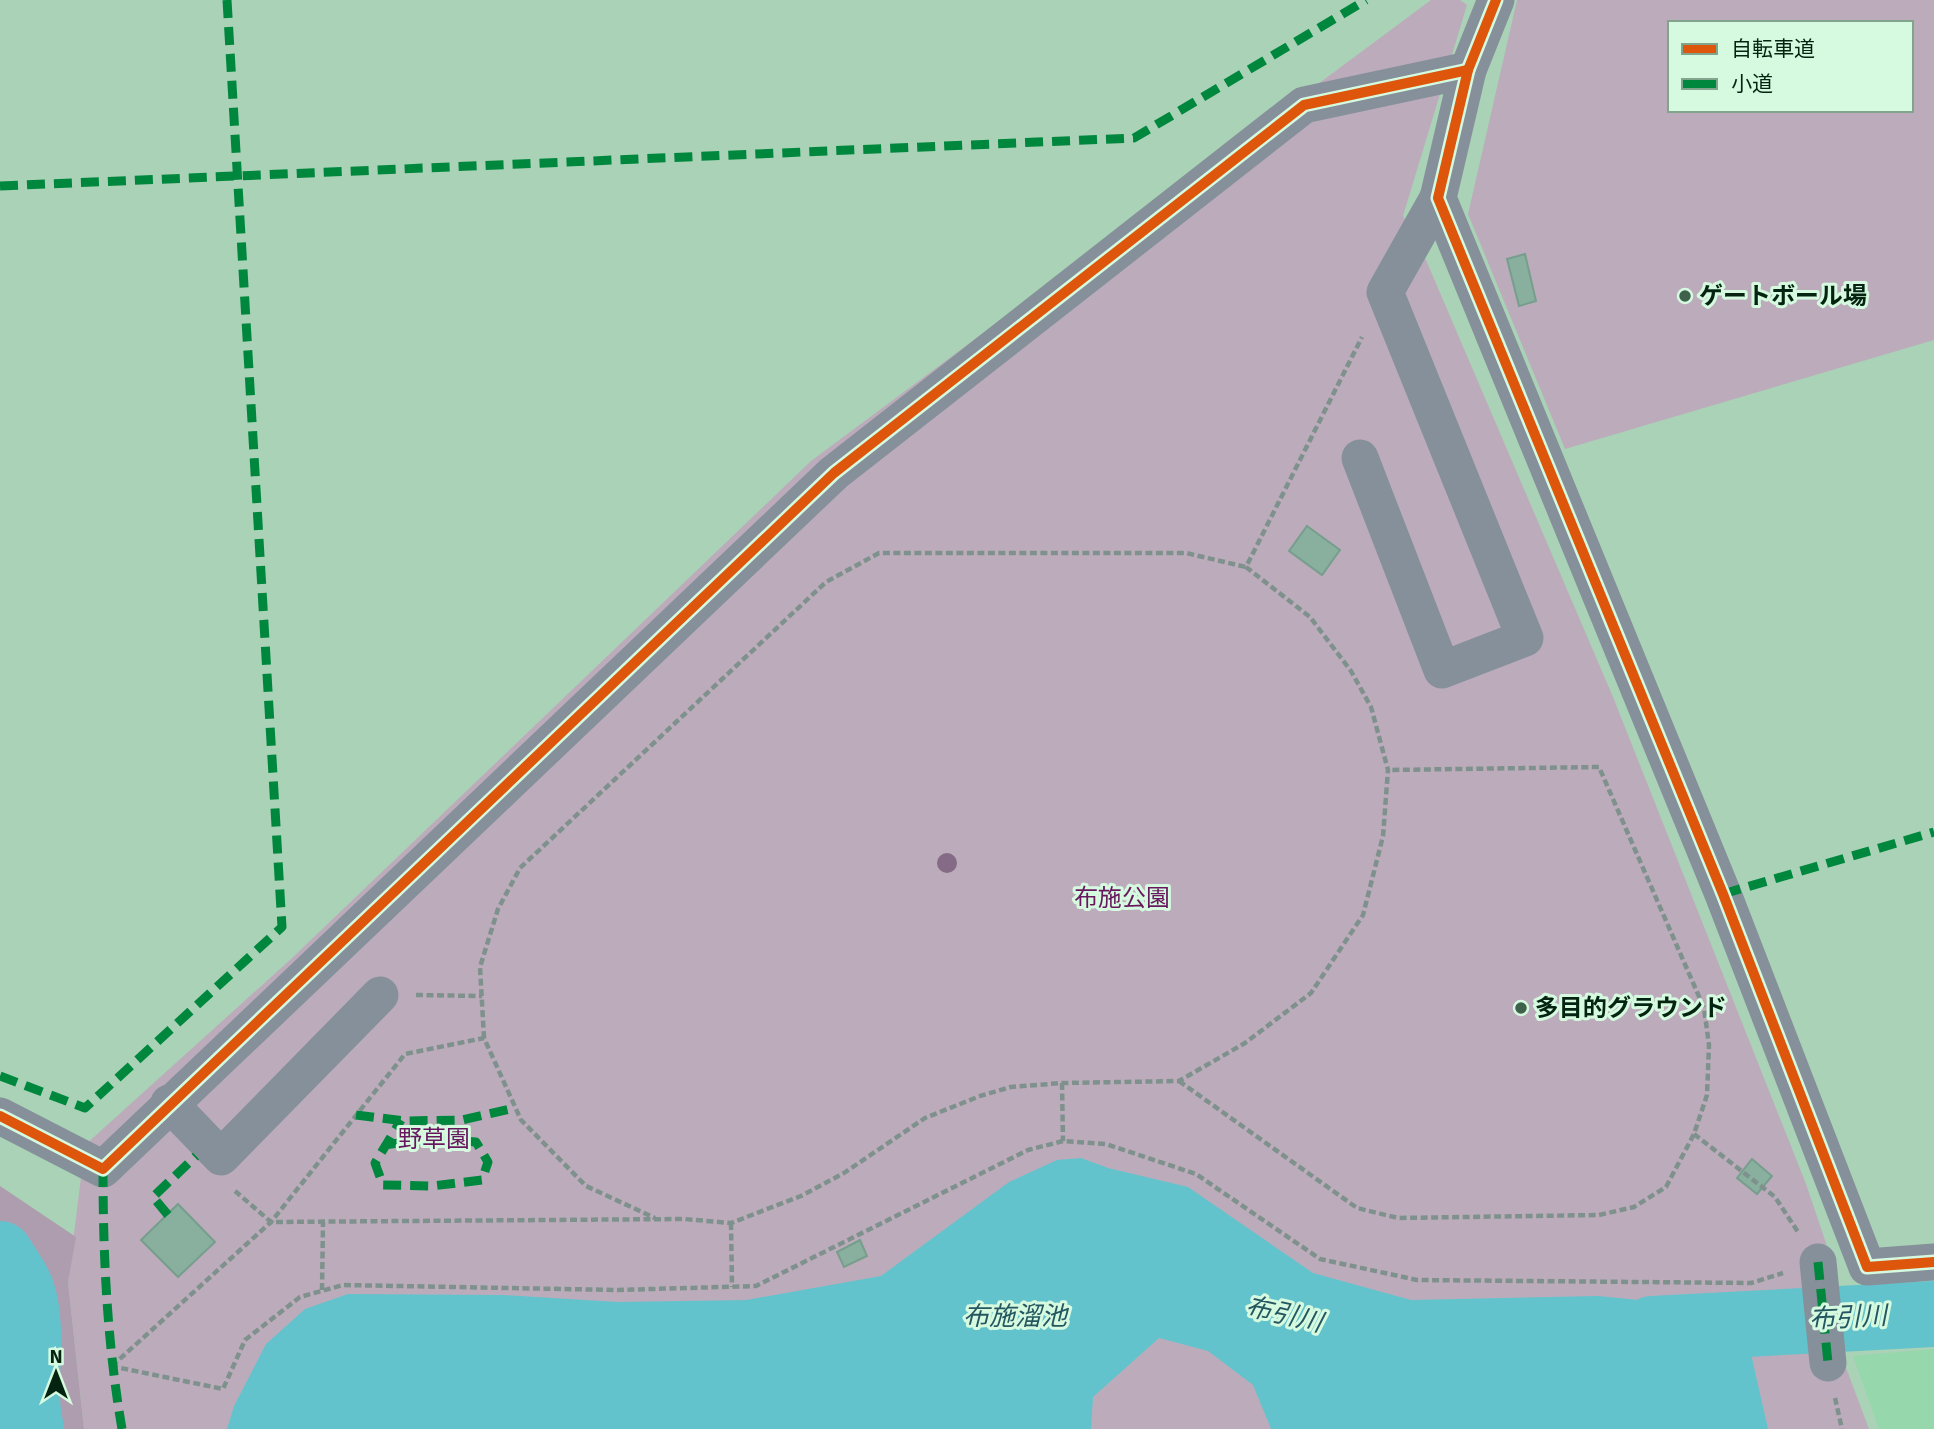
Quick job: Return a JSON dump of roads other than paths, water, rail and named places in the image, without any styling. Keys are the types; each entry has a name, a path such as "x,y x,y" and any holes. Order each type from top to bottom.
{"street":[{"path":"1360,458 1442,670 1525,638 1385,292 1437,198 1468,70 1496,0"},
{"path":"0,1116 103,1169 834,473 1304,105 1468,70"},
{"path":"1437,198 1723,894 1867,1267 1934,1262"},
{"path":"169,1104 221,1157 380,995"},
{"path":"1818,1262 1828,1363"}],"water":[{"name":"布施溜池","path":"1081,1158 1108,1168 1188,1187 1313,1273 1411,1300 1598,1296 1741,1310 1768,1429 1271,1429 1253,1385 1208,1351 1159,1338 1093,1397 1091,1429 227,1429 234,1406 266,1344 305,1309 348,1294 503,1295 618,1302 746,1300 881,1276 1009,1182 1057,1160"}],"waterway":[{"name":"布引川","path":"0,1254 20,1287 26,1309 27,1395 31,1429"},
{"name":"布引川","path":"1652,1329 1934,1314"}],"place":[{"name":"ゲートボール場","path":"1685,296"},
{"name":"多目的グラウンド","path":"1521,1008"}],"park label":[{"name":"布施公園","path":"1122,898"},
{"name":"野草園","path":"434,1139"}]}
